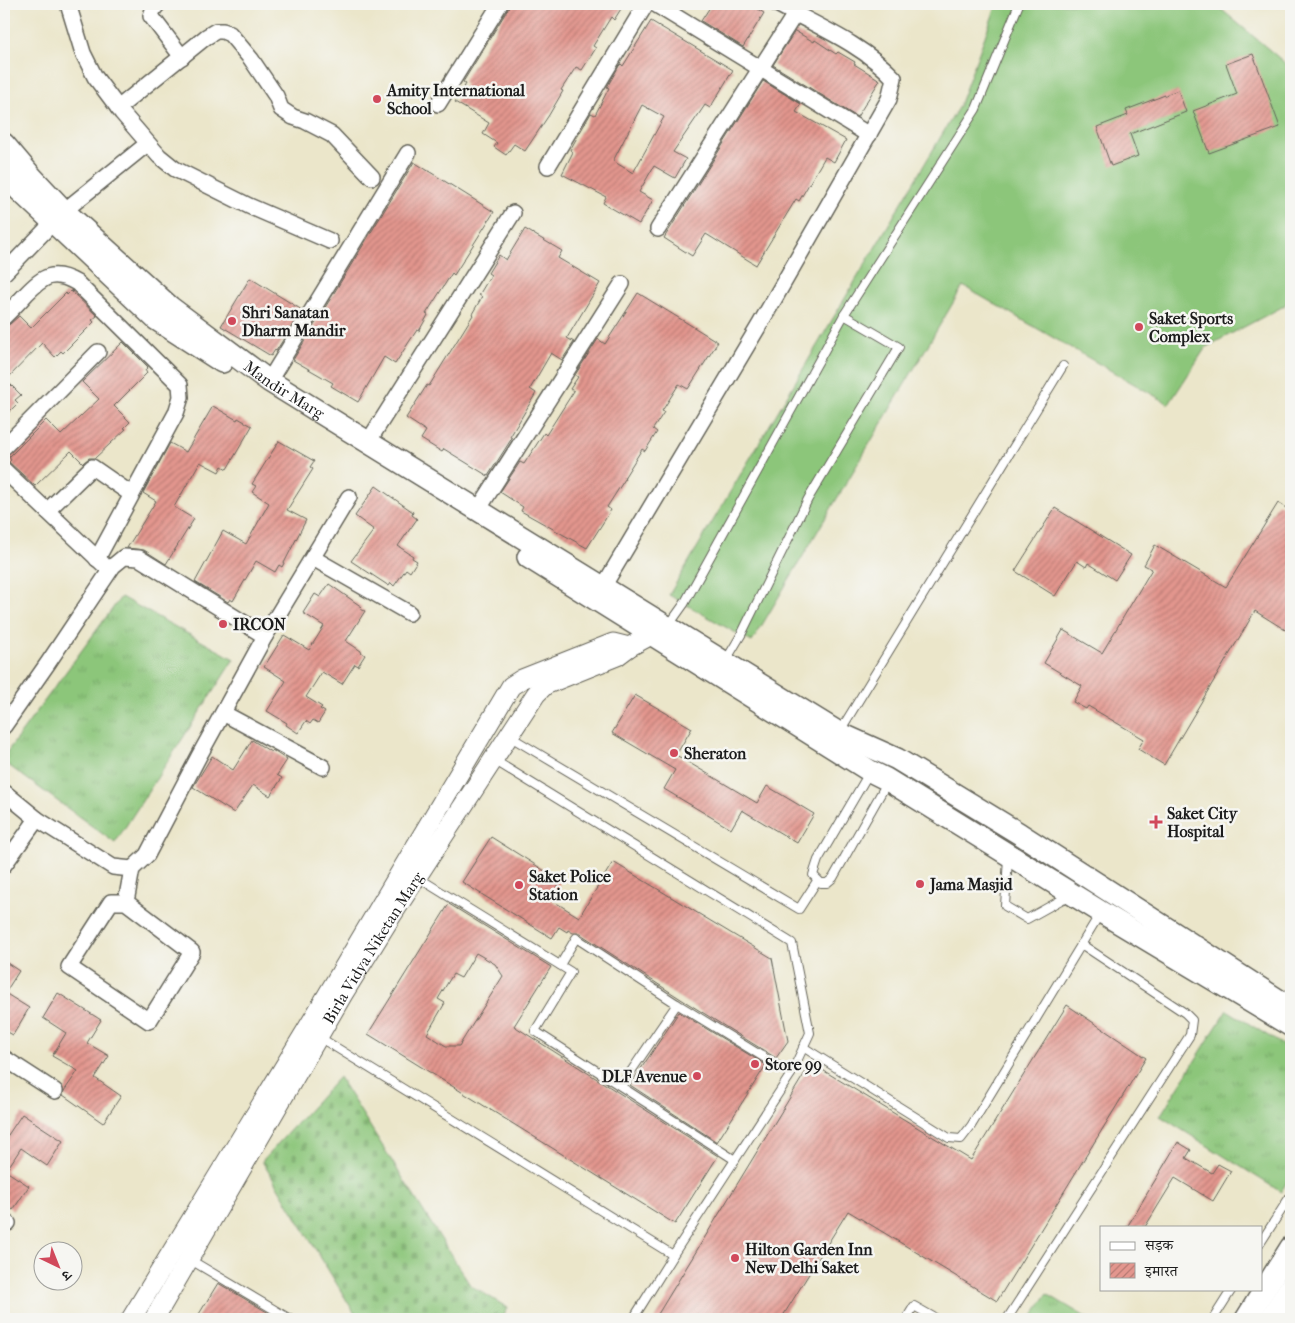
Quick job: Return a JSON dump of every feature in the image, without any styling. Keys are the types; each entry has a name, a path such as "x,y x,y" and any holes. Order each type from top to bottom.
{"main road":[{"name":"Mandir Marg","path":"4,144 32,177 58,217 157,320 599,594"},
{"name":"Mandir Marg","path":"4,173 19,190 58,217 170,307 269,381 478,510 599,594"},
{"path":"599,594 659,631 878,775 1101,912 1291,1020"},
{"path":"659,631 725,662 839,732 896,759 1020,834 1291,1020"},
{"path":"878,775 896,759"},
{"path":"1246,1319 1291,1247"},
{"path":"1270,1319 1291,1286"}],"street":[{"path":"68,4 83,53 95,77 147,144 159,156 175,169 249,206 330,240"},
{"path":"158,4 151,16 182,57"},
{"path":"438,104 500,4"},
{"path":"548,166 646,4"},
{"path":"655,4 869,135"},
{"path":"599,594 760,324 890,99 894,78 881,64 814,22 777,4"},
{"path":"658,229 795,14"},
{"path":"118,108 216,31 223,31 230,34 251,59 276,96 281,109 293,117 332,135 372,177"},
{"path":"4,273 58,217 147,144"},
{"path":"269,381 408,153"},
{"path":"368,442 513,213"},
{"path":"4,317 43,278 54,275 66,276 78,283 180,385 181,397 176,412 97,559"},
{"path":"478,510 622,284"},
{"path":"4,447 98,352"},
{"path":"47,511 92,467 131,494"},
{"path":"4,470 110,570"},
{"path":"126,902 132,869 147,854 265,636 349,497"},
{"path":"4,726 110,570 124,557 140,558 265,636"},
{"path":"313,558 410,614"},
{"name":"Birla Vidya Niketan Marg","path":"409,872 493,759 536,694 545,685 617,656 629,647 659,631"},
{"path":"131,1319 172,1250 312,1034 409,872 511,686 522,679 613,643 629,647"},
{"path":"223,713 323,767"},
{"path":"4,792 37,819 113,866 132,869"},
{"path":"4,865 37,819"},
{"path":"111,902 126,902 192,952 149,1021 69,967 111,902"},
{"name":"Birla Vidya Niketan Marg","path":"154,1319 189,1259 312,1034"},
{"path":"4,1058 55,1091"},
{"path":"172,1250 189,1259"}],"lane":[{"path":"659,631 684,604 844,315 976,109 1019,4"},
{"path":"725,662 741,635 808,499 899,347 844,315"},
{"path":"839,732 1063,366"},
{"path":"508,735 799,909 817,881"},
{"path":"493,759 792,943 810,1033 791,1074 673,1255 634,1319"},
{"path":"878,775 884,788 833,878 827,883 817,881 813,875 818,860 878,775"},
{"path":"1008,855 1005,906 1027,919 1072,894"},
{"path":"409,872 571,972 535,1031 735,1160"},
{"path":"803,1047 949,1138 961,1139 972,1126 1101,912"},
{"path":"560,965 576,938 676,1004 791,1074"},
{"path":"1007,1319 1190,1035 1192,1020 1185,1013 1081,944"},
{"path":"621,1086 676,1004"},
{"path":"312,1034 673,1255"},
{"path":"1262,1240 1291,1195"},
{"path":"189,1259 290,1319"},
{"path":"1213,1319 1231,1290"},
{"path":"906,1319 914,1306 937,1319"}],"green space":[{"name":"Saket Sports Complex","path":"997,4 1215,4 1291,68 1291,296 1284,306 1206,347 1169,404 963,286 752,642 669,595 959,106"},
{"path":"121,597 234,659 115,843 4,762 4,756"},
{"path":"1227,1010 1291,1050 1291,1175 1281,1192 1160,1116"},
{"path":"339,1077 470,1285 508,1308 502,1319 358,1319 262,1161"},
{"path":"1047,1294 1089,1319 1031,1319"}],"building":[{"path":"509,4 624,4 614,20 611,17 593,46 596,48 582,70 576,67 561,90 563,91 549,115 525,151 514,144 506,155 494,147 497,143 483,134 489,123 455,102 466,84 463,82 508,9"},
{"path":"712,4 749,4 764,13 743,47 701,21"},
{"path":"651,21 733,70 710,108 705,105 673,152 686,159 675,178 654,166 639,192 653,200 639,224 603,203 606,197 562,174 573,152 570,150 579,134 591,113 595,115 609,88 607,87 619,66 621,64 623,66","holes":["642,105 664,117 633,173 613,161"]},
{"path":"795,31 814,42 815,40 836,54 838,52 880,80 857,117 773,65"},
{"path":"1253,54 1280,127 1209,153 1193,111 1237,94 1226,64"},
{"path":"763,81 801,104 796,112 846,140 834,162 825,157 799,201 796,199 756,265 706,234 692,256 664,238"},
{"path":"1178,90 1186,112 1130,134 1138,156 1111,166 1097,127 1128,115 1126,110"},
{"path":"414,162 494,212 454,275 452,273 426,314 428,315 419,331 417,330 395,364 384,357 358,402 331,386 333,383 293,360"},
{"path":"525,229 562,251 558,258 600,283 567,338 574,342 562,360 551,353 530,389 536,393 510,437 512,438 488,476 444,449 442,452 421,439 426,431 406,418 427,385 429,386 473,315 482,297 479,295 491,275 488,273 499,255 506,260"},
{"path":"250,278 302,310 271,356 221,326"},
{"path":"71,291 97,316 92,320 94,322 63,353 61,351 55,357 42,343 6,380 21,395 15,400 18,403 4,417 4,326 10,324 19,316 31,328 66,293 67,295"},
{"path":"638,293 718,342 688,389 679,384 653,429 657,432 645,451 642,449 624,478 607,507 611,510 587,548 521,511 523,507 500,492 520,462 524,464 544,433 546,435 574,391 570,389 578,377 575,375 598,339 605,344"},
{"path":"123,342 148,367 145,370 147,373 114,406 130,422 124,428 126,429 95,458 89,458 83,463 71,451 35,486 9,462 11,460 9,457 46,420 61,435 99,399 82,382"},
{"path":"213,406 237,420 238,418 252,426 227,469 222,466 219,472 200,462 174,507 194,519 166,564 144,550 127,548 156,501 143,493 170,443 186,452"},
{"path":"279,441 314,461 310,467 313,469 287,510 306,520 282,567 279,565 275,572 256,561 233,601 230,599 228,602 195,582 223,531 246,544 269,503 252,492 256,486 252,484"},
{"path":"376,486 413,512 412,515 417,519 398,546 417,561 410,572 406,569 394,586 391,583 389,586 351,561 374,530 355,516"},
{"path":"1278,503 1291,511 1291,624 1287,631 1255,611 1164,765 1138,749 1144,739 1088,706 1086,709 1073,702 1082,686 1044,663 1063,630 1102,653 1152,569 1144,565 1155,545 1226,587"},
{"path":"1055,508 1131,555 1115,580 1088,563 1086,567 1077,561 1055,596 1015,571"},
{"path":"329,584 365,611 346,641 365,655 358,666 355,664 342,684 322,672 306,697 322,707 320,709 325,712 318,723 313,720 310,724 306,721 298,733 286,725 287,723 267,711 286,681 264,667 284,635 309,650 324,626 303,613 315,594 320,597"},
{"path":"635,695 692,728 676,755 757,803 767,786 814,814 797,843 742,810 731,829 664,789 675,770 612,733"},
{"path":"252,740 287,760 277,775 282,778 270,796 253,785 234,813 193,787 212,756 233,770"},
{"path":"491,837 561,881 550,899 579,917 613,862 772,958 788,1041 776,1058 579,933 573,933 568,930 567,932 559,927 552,938 462,882"},
{"path":"449,904 551,967 514,1026 718,1156 675,1224 368,1034","holes":["476,953 495,964 503,976 459,1046 446,1046 427,1034 445,1003 438,999 453,974 461,978"]},
{"path":"4,961 19,971 5,993 29,1008 13,1035 4,1030"},
{"path":"58,993 101,1020 87,1043 109,1056 95,1078 121,1096 103,1123 63,1095 78,1071 52,1056 66,1033 43,1018"},
{"path":"1067,1005 1146,1058 997,1301 848,1211 781,1319 655,1319 811,1063 971,1160"},
{"path":"679,1012 766,1065 717,1142 630,1085"},
{"path":"22,1114 63,1141 47,1166 21,1148 6,1171 29,1186 13,1210 4,1204 4,1141"},
{"path":"1178,1142 1191,1150 1186,1158 1212,1173 1218,1164 1231,1171 1213,1201 1175,1178 1146,1226 1128,1226"},
{"path":"218,1283 279,1319 196,1319"}],"place":[{"name":"Amity International School","path":"377,99"},
{"name":"Shri Sanatan Dharm Mandir","path":"232,321"},
{"name":"Saket Sports Complex","path":"1139,327"},
{"name":"IRCON","path":"223,624"},
{"name":"Sheraton","path":"674,753"},
{"name":"Saket City Hospital","path":"1156,822"},
{"name":"Jama Masjid","path":"920,884"},
{"name":"Saket Police Station","path":"519,885"},
{"name":"Store 99","path":"755,1064"},
{"name":"DLF Avenue","path":"697,1076"},
{"name":"Hilton Garden Inn New Delhi Saket","path":"735,1258"}]}
